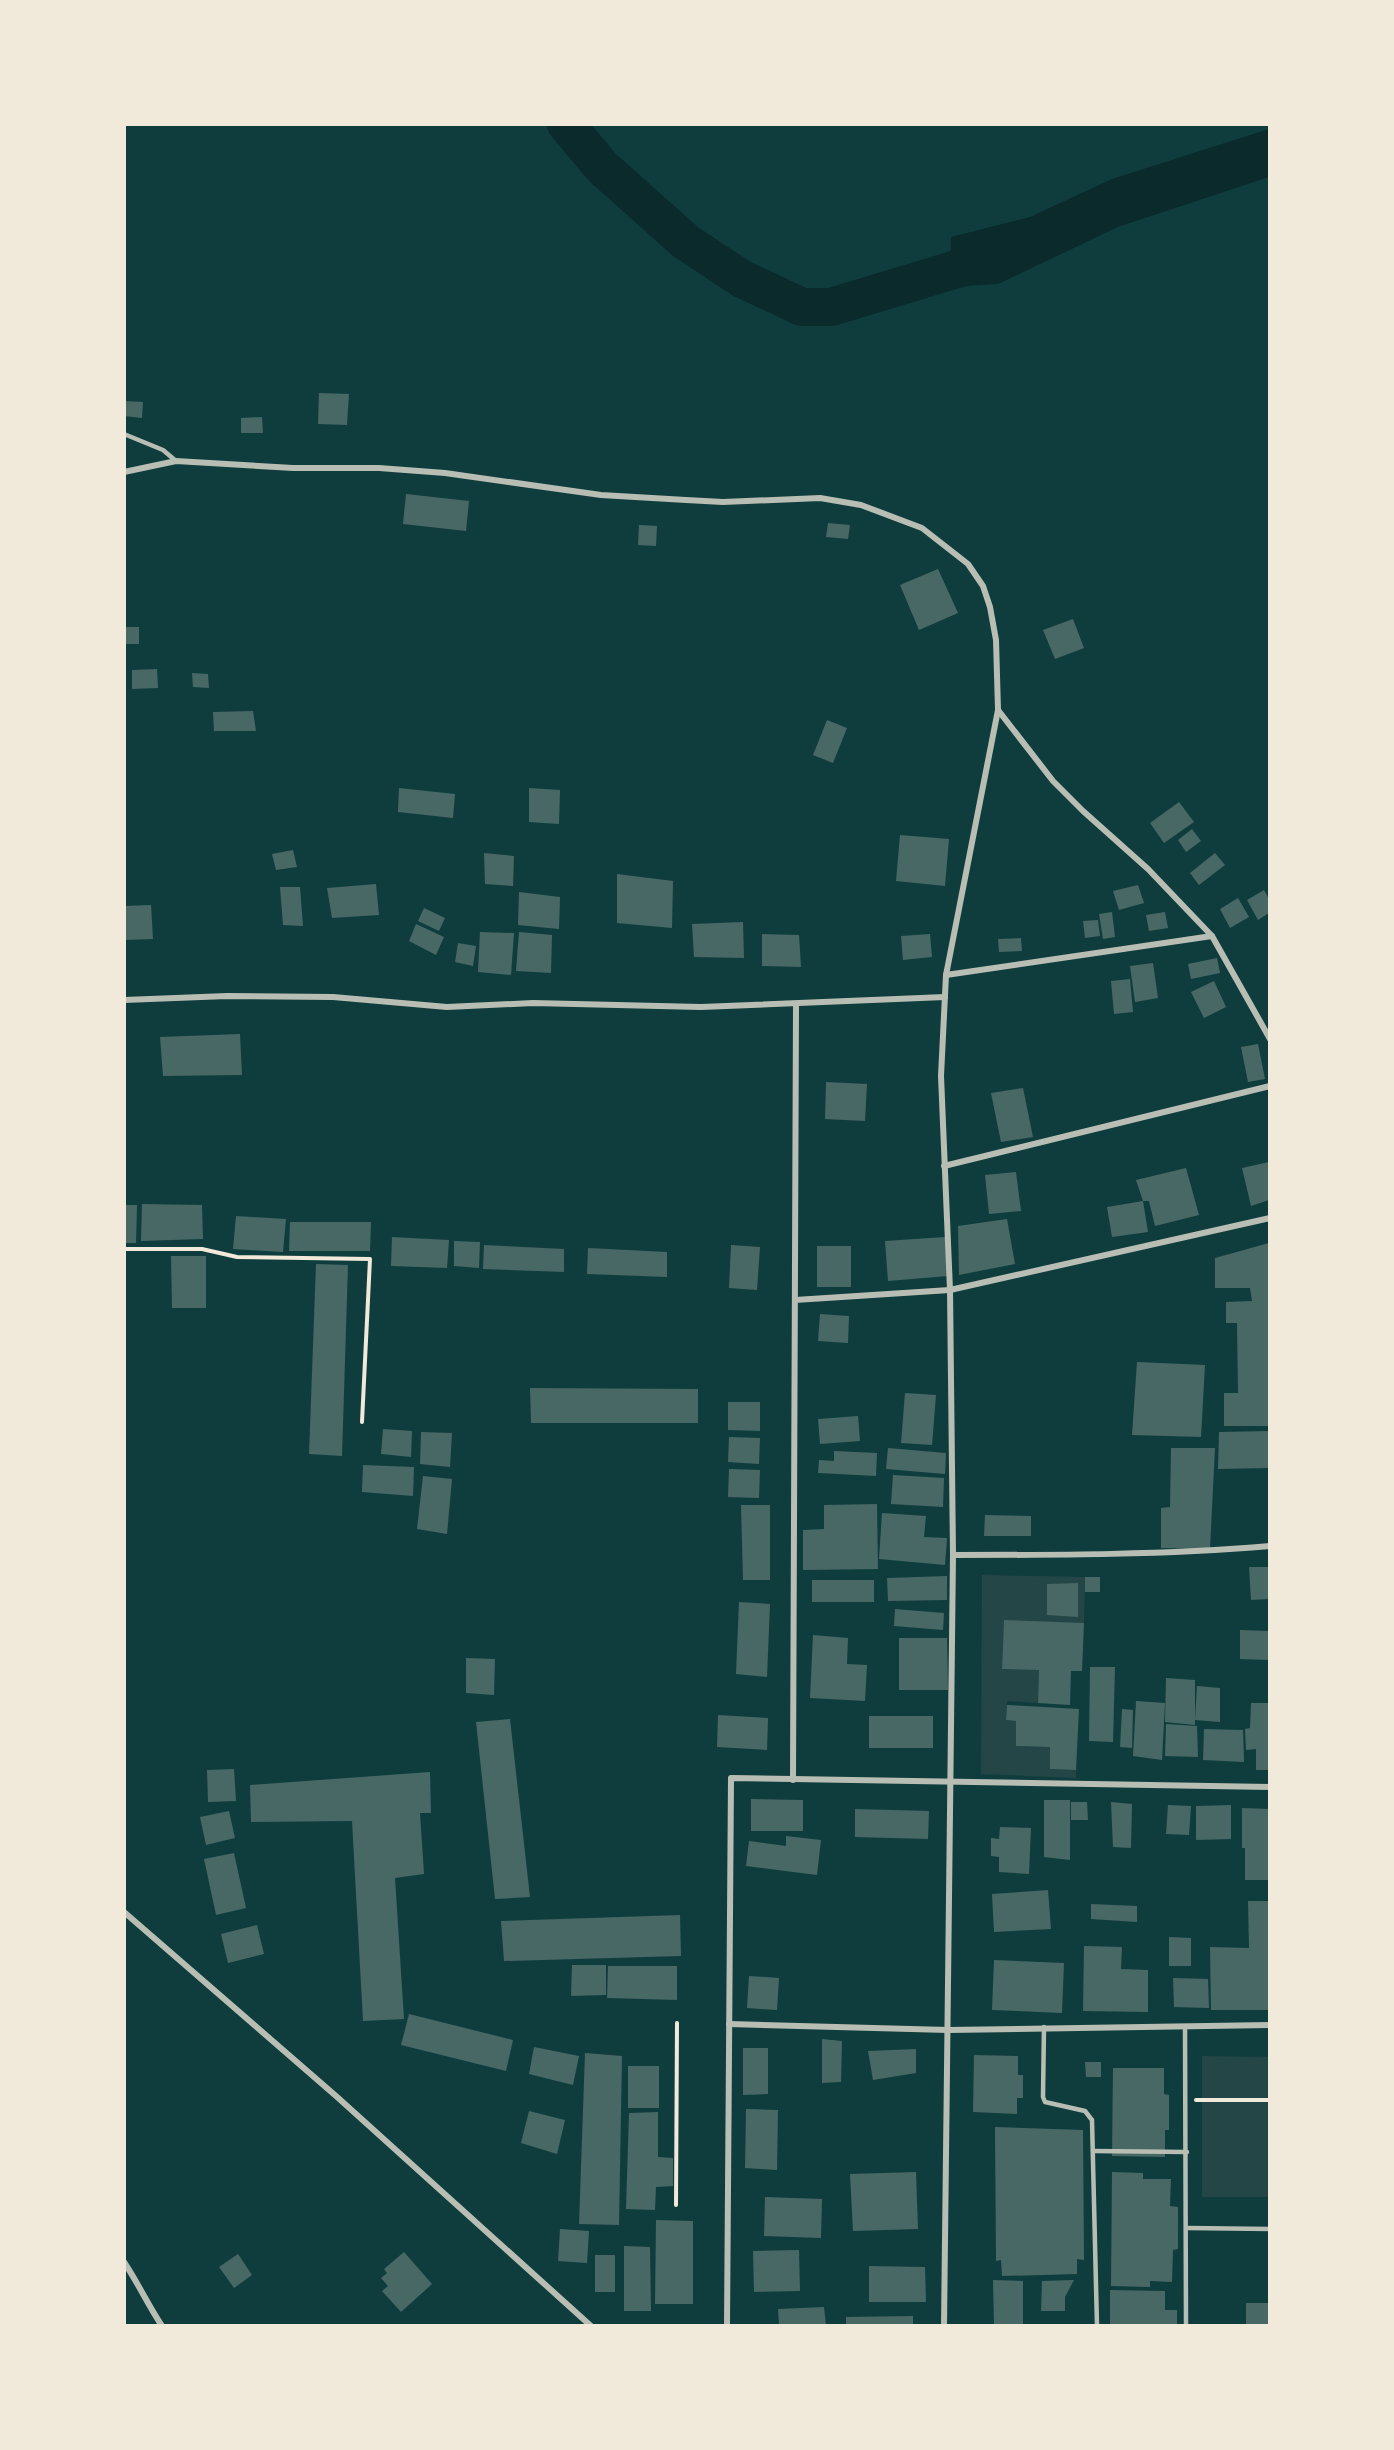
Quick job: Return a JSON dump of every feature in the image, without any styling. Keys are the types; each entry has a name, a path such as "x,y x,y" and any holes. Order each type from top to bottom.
{"street":[{"path":"124,472 176,461 293,468 369,468 434,472 601,495 723,502 820,498 896,516 922,528 968,564 983,586 990,607 996,640 998,710 946,975 941,1076 950,1290 952,1555 944,2325"},
{"path":"998,710 1053,781 1148,869 1212,936 1269,1039"},
{"path":"946,975 1212,936"},
{"path":"124,1000 227,996 333,997 447,1007 533,1003 701,1007 796,1005 945,996"},
{"path":"793,1780 796,1005"},
{"path":"944,1166 1269,1086"},
{"path":"795,1300 950,1290 1269,1218"},
{"path":"952,1555 1131,1555 1269,1546"},
{"path":"727,2325 731,1778 1269,1787"},
{"path":"124,1912 336,2096 591,2325"},
{"path":"729,2024 948,2030 1269,2025"},
{"path":"124,2262 137,2281 147,2305 162,2325"}],"lane":[{"path":"124,434 164,450 176,461"},
{"path":"1185,2026 1186,2325"},
{"path":"1044,2027 1043,2097 1045,2102 1085,2110 1090,2115 1097,2325"},
{"path":"1093,2151 1187,2152"},
{"path":"1187,2228 1269,2229"}],"path":[{"path":"124,1249 202,1249 237,1257 370,1259 362,1422"},
{"path":"676,2205 677,2023"},
{"path":"1186,2100 1269,2100"}],"shaded area":[{"path":"1269,129 1269,177 1118,227 998,284 950,287 951,237 1030,217 1112,179"},
{"path":"982,1575 1085,1577 1084,1623 1004,1621 1002,1669 1039,1670 1038,1703 1007,1701 1006,1720 1016,1721 1016,1746 1050,1747 1050,1769 1076,1770 1076,1778 981,1774"},
{"path":"1202,2056 1269,2057 1269,2197 1202,2197"}],"building":[{"path":"319,393 349,394 347,425 318,424"},
{"path":"124,401 143,402 142,418 124,416"},
{"path":"262,417 263,433 241,433 241,418"},
{"path":"406,494 469,501 466,531 403,524"},
{"path":"828,523 850,525 848,539 826,537"},
{"path":"639,525 657,526 656,546 638,545"},
{"path":"938,569 958,613 919,630 900,585"},
{"path":"1073,619 1084,648 1055,659 1043,630"},
{"path":"124,627 139,627 139,644 124,644"},
{"path":"157,669 158,688 132,689 132,670"},
{"path":"192,673 208,674 209,688 193,687"},
{"path":"253,711 256,731 214,731 213,712"},
{"path":"827,720 847,728 833,763 813,755"},
{"path":"399,788 455,794 453,818 398,812"},
{"path":"529,788 560,790 559,824 529,822"},
{"path":"1179,802 1194,822 1164,843 1150,823"},
{"path":"1192,829 1201,841 1186,852 1178,840"},
{"path":"900,835 949,839 945,886 896,881"},
{"path":"293,850 297,867 276,870 272,854"},
{"path":"484,853 514,856 513,886 485,884"},
{"path":"1215,853 1225,865 1199,885 1190,873"},
{"path":"617,874 673,881 672,928 617,923"},
{"path":"376,884 379,915 332,918 327,888"},
{"path":"1138,885 1144,903 1119,910 1113,891"},
{"path":"280,887 300,887 303,926 283,925"},
{"path":"1264,890 1269,899 1269,913 1258,920 1247,900"},
{"path":"519,892 560,897 559,929 518,925"},
{"path":"1238,898 1249,917 1230,928 1220,909"},
{"path":"151,905 153,939 124,940 124,906"},
{"path":"424,908 445,918 439,931 418,921"},
{"path":"1112,912 1115,937 1103,939 1099,914"},
{"path":"1165,912 1168,928 1149,931 1146,915"},
{"path":"1098,920 1100,936 1085,938 1083,921"},
{"path":"743,922 744,958 694,957 692,924"},
{"path":"416,924 444,937 436,955 409,941"},
{"path":"480,932 514,933 511,975 478,972"},
{"path":"519,932 552,935 551,973 516,971"},
{"path":"762,934 799,935 801,967 762,966"},
{"path":"930,934 932,957 903,960 901,936"},
{"path":"1021,938 1022,951 999,952 998,939"},
{"path":"458,943 476,946 473,966 455,962"},
{"path":"1217,958 1220,973 1191,979 1188,964"},
{"path":"1153,963 1158,998 1135,1002 1130,966"},
{"path":"1130,979 1133,1012 1114,1014 1111,981"},
{"path":"1214,981 1226,1007 1204,1018 1191,992"},
{"path":"240,1034 242,1075 163,1076 160,1037"},
{"path":"1258,1044 1265,1079 1248,1082 1241,1047"},
{"path":"826,1082 867,1084 865,1121 825,1119"},
{"path":"1023,1088 1033,1137 1001,1142 991,1093"},
{"path":"1269,1162 1269,1200 1251,1206 1242,1168"},
{"path":"1186,1168 1199,1215 1155,1226 1149,1201 1143,1201 1136,1180"},
{"path":"1016,1172 1021,1211 989,1214 985,1175"},
{"path":"1143,1201 1148,1232 1112,1237 1107,1207"},
{"path":"142,1204 202,1205 203,1239 141,1241"},
{"path":"124,1205 137,1205 136,1243 124,1243"},
{"path":"236,1216 286,1219 283,1252 233,1249"},
{"path":"1007,1219 1015,1264 959,1275 958,1226"},
{"path":"290,1222 371,1222 370,1251 289,1251"},
{"path":"392,1237 449,1240 447,1268 391,1266"},
{"path":"945,1237 948,1276 888,1281 885,1241"},
{"path":"454,1241 480,1242 479,1268 454,1266"},
{"path":"1269,1243 1269,1426 1224,1426 1224,1393 1238,1393 1237,1323 1226,1323 1226,1302 1252,1301 1250,1288 1215,1288 1215,1258"},
{"path":"484,1245 564,1249 564,1272 483,1269"},
{"path":"731,1245 760,1247 757,1290 729,1288"},
{"path":"817,1246 851,1246 851,1287 817,1287"},
{"path":"588,1248 667,1252 667,1277 587,1274"},
{"path":"171,1256 206,1256 206,1308 172,1308"},
{"path":"316,1264 348,1265 342,1456 309,1454"},
{"path":"820,1314 849,1316 848,1343 818,1341"},
{"path":"1137,1362 1205,1365 1201,1437 1132,1435"},
{"path":"530,1388 698,1389 698,1423 531,1423"},
{"path":"905,1393 936,1395 932,1445 901,1443"},
{"path":"728,1402 760,1402 760,1431 728,1430"},
{"path":"858,1416 860,1441 820,1444 818,1419"},
{"path":"383,1429 412,1431 411,1457 381,1454"},
{"path":"1269,1431 1269,1468 1218,1469 1219,1432"},
{"path":"421,1432 452,1433 450,1467 420,1464"},
{"path":"729,1437 760,1438 759,1464 728,1462"},
{"path":"888,1448 946,1453 945,1474 886,1469"},
{"path":"1171,1448 1215,1448 1210,1549 1161,1548 1161,1508 1170,1507"},
{"path":"834,1451 877,1453 876,1476 818,1473 819,1460 834,1461"},
{"path":"363,1465 414,1467 413,1496 362,1492"},
{"path":"729,1469 760,1470 759,1498 728,1497"},
{"path":"893,1475 944,1478 943,1507 891,1504"},
{"path":"423,1476 452,1479 447,1534 417,1529"},
{"path":"877,1504 878,1569 803,1570 803,1530 824,1529 824,1505"},
{"path":"741,1505 770,1505 770,1580 743,1580"},
{"path":"882,1513 926,1516 924,1537 947,1538 945,1565 879,1559"},
{"path":"985,1515 1031,1516 1031,1536 984,1536"},
{"path":"1249,1567 1269,1567 1269,1599 1251,1600"},
{"path":"947,1576 947,1600 888,1601 887,1578"},
{"path":"1085,1577 1100,1577 1100,1592 1085,1592"},
{"path":"812,1580 874,1580 874,1602 812,1602"},
{"path":"1078,1583 1078,1617 1047,1615 1047,1584"},
{"path":"739,1602 770,1604 767,1677 736,1674"},
{"path":"895,1609 944,1613 943,1630 894,1626"},
{"path":"1004,1620 1084,1623 1082,1671 1071,1671 1070,1705 1038,1703 1039,1670 1002,1669"},
{"path":"1240,1630 1269,1631 1269,1660 1240,1659"},
{"path":"813,1635 848,1638 847,1664 867,1665 865,1701 810,1698"},
{"path":"899,1638 947,1638 948,1690 899,1690"},
{"path":"466,1658 495,1659 494,1695 466,1693"},
{"path":"1090,1667 1115,1667 1113,1742 1089,1741"},
{"path":"1166,1678 1195,1680 1195,1725 1165,1722"},
{"path":"1197,1686 1220,1688 1220,1722 1195,1720"},
{"path":"1136,1701 1165,1703 1162,1760 1133,1756"},
{"path":"1251,1703 1269,1703 1269,1770 1256,1770 1256,1749 1246,1750 1245,1729 1250,1728"},
{"path":"1007,1705 1079,1709 1076,1770 1050,1769 1050,1747 1016,1746 1016,1721 1006,1720"},
{"path":"1122,1709 1133,1710 1132,1748 1120,1747"},
{"path":"718,1715 768,1718 767,1750 717,1747"},
{"path":"869,1716 933,1716 933,1748 869,1748"},
{"path":"510,1719 530,1897 495,1899 476,1722"},
{"path":"1166,1724 1197,1726 1198,1757 1165,1756"},
{"path":"1204,1729 1243,1730 1244,1762 1203,1760"},
{"path":"234,1769 236,1801 208,1802 207,1770"},
{"path":"430,1772 431,1813 420,1813 424,1874 395,1878 404,2019 363,2021 352,1821 251,1822 250,1785"},
{"path":"751,1799 803,1800 803,1831 751,1831"},
{"path":"1044,1800 1070,1800 1070,1860 1044,1857"},
{"path":"1071,1802 1087,1802 1088,1820 1071,1820"},
{"path":"1111,1802 1132,1804 1131,1848 1113,1847"},
{"path":"1168,1805 1191,1806 1189,1835 1166,1834"},
{"path":"1231,1805 1231,1839 1196,1840 1196,1806"},
{"path":"1242,1808 1269,1809 1269,1880 1245,1880"},
{"path":"855,1809 929,1811 928,1839 855,1837"},
{"path":"229,1811 235,1838 206,1845 200,1817"},
{"path":"1000,1827 1031,1828 1029,1874 999,1872 999,1857 991,1856 991,1838 999,1839"},
{"path":"786,1836 821,1840 817,1875 746,1866 749,1841 786,1846"},
{"path":"234,1853 246,1908 216,1915 204,1859"},
{"path":"1048,1890 1051,1929 994,1932 992,1894"},
{"path":"1248,1901 1269,1901 1269,2010 1211,2010 1210,1947 1249,1948"},
{"path":"1091,1904 1137,1906 1137,1922 1091,1919"},
{"path":"680,1915 681,1956 504,1961 501,1921"},
{"path":"257,1925 264,1954 228,1963 221,1934"},
{"path":"1169,1937 1191,1938 1191,1966 1169,1966"},
{"path":"1084,1946 1122,1947 1121,1969 1148,1970 1148,2012 1083,2011"},
{"path":"994,1960 1064,1963 1062,2013 992,2010"},
{"path":"572,1965 606,1965 606,1995 571,1996"},
{"path":"608,1966 677,1966 677,2000 607,1998"},
{"path":"749,1976 779,1978 777,2010 747,2008"},
{"path":"1173,1978 1208,1979 1209,2008 1174,2007"},
{"path":"409,2014 513,2040 506,2071 401,2045"},
{"path":"822,2039 842,2041 841,2082 822,2083"},
{"path":"534,2047 579,2056 573,2085 529,2074"},
{"path":"743,2048 768,2048 768,2094 743,2095"},
{"path":"916,2049 916,2073 873,2080 868,2051"},
{"path":"585,2053 622,2056 619,2225 579,2224"},
{"path":"974,2055 1018,2056 1018,2075 1023,2075 1023,2098 1017,2098 1017,2114 973,2112"},
{"path":"1085,2062 1101,2062 1101,2077 1086,2077"},
{"path":"628,2066 659,2066 659,2108 628,2108"},
{"path":"1113,2068 1164,2068 1164,2094 1169,2095 1169,2130 1165,2130 1165,2157 1112,2156"},
{"path":"746,2109 778,2110 777,2170 745,2168"},
{"path":"529,2111 565,2120 557,2154 521,2143"},
{"path":"658,2112 658,2157 673,2158 673,2186 656,2187 655,2210 626,2209 629,2113"},
{"path":"995,2127 1083,2130 1084,2260 1077,2259 1077,2274 1002,2276 1001,2260 996,2261"},
{"path":"916,2172 918,2229 853,2231 850,2174"},
{"path":"1112,2172 1143,2173 1143,2179 1171,2179 1170,2206 1178,2207 1178,2249 1173,2250 1172,2282 1150,2281 1150,2287 1111,2286"},
{"path":"765,2197 822,2199 821,2238 764,2236"},
{"path":"656,2220 693,2221 693,2304 655,2304"},
{"path":"560,2229 589,2231 587,2263 558,2261"},
{"path":"624,2246 650,2247 651,2311 624,2311"},
{"path":"799,2250 800,2291 754,2292 753,2251"},
{"path":"404,2252 432,2284 401,2312 382,2291 388,2286 381,2278 387,2273 384,2269"},
{"path":"238,2254 252,2275 234,2288 219,2267"},
{"path":"595,2255 615,2255 615,2292 595,2292"},
{"path":"869,2266 925,2267 926,2302 869,2302"},
{"path":"993,2280 1023,2281 1023,2325 994,2325"},
{"path":"1074,2280 1065,2297 1065,2311 1041,2311 1042,2281"},
{"path":"1110,2290 1165,2291 1165,2310 1177,2310 1177,2325 1110,2325"},
{"path":"1246,2303 1269,2303 1269,2325 1246,2325"},
{"path":"824,2307 826,2325 779,2325 778,2309"},
{"path":"913,2316 913,2325 846,2325 846,2317"}],"waterway":[{"path":"566,124 602,167 686,242 742,279 802,307 831,307 970,265 996,251"}]}
